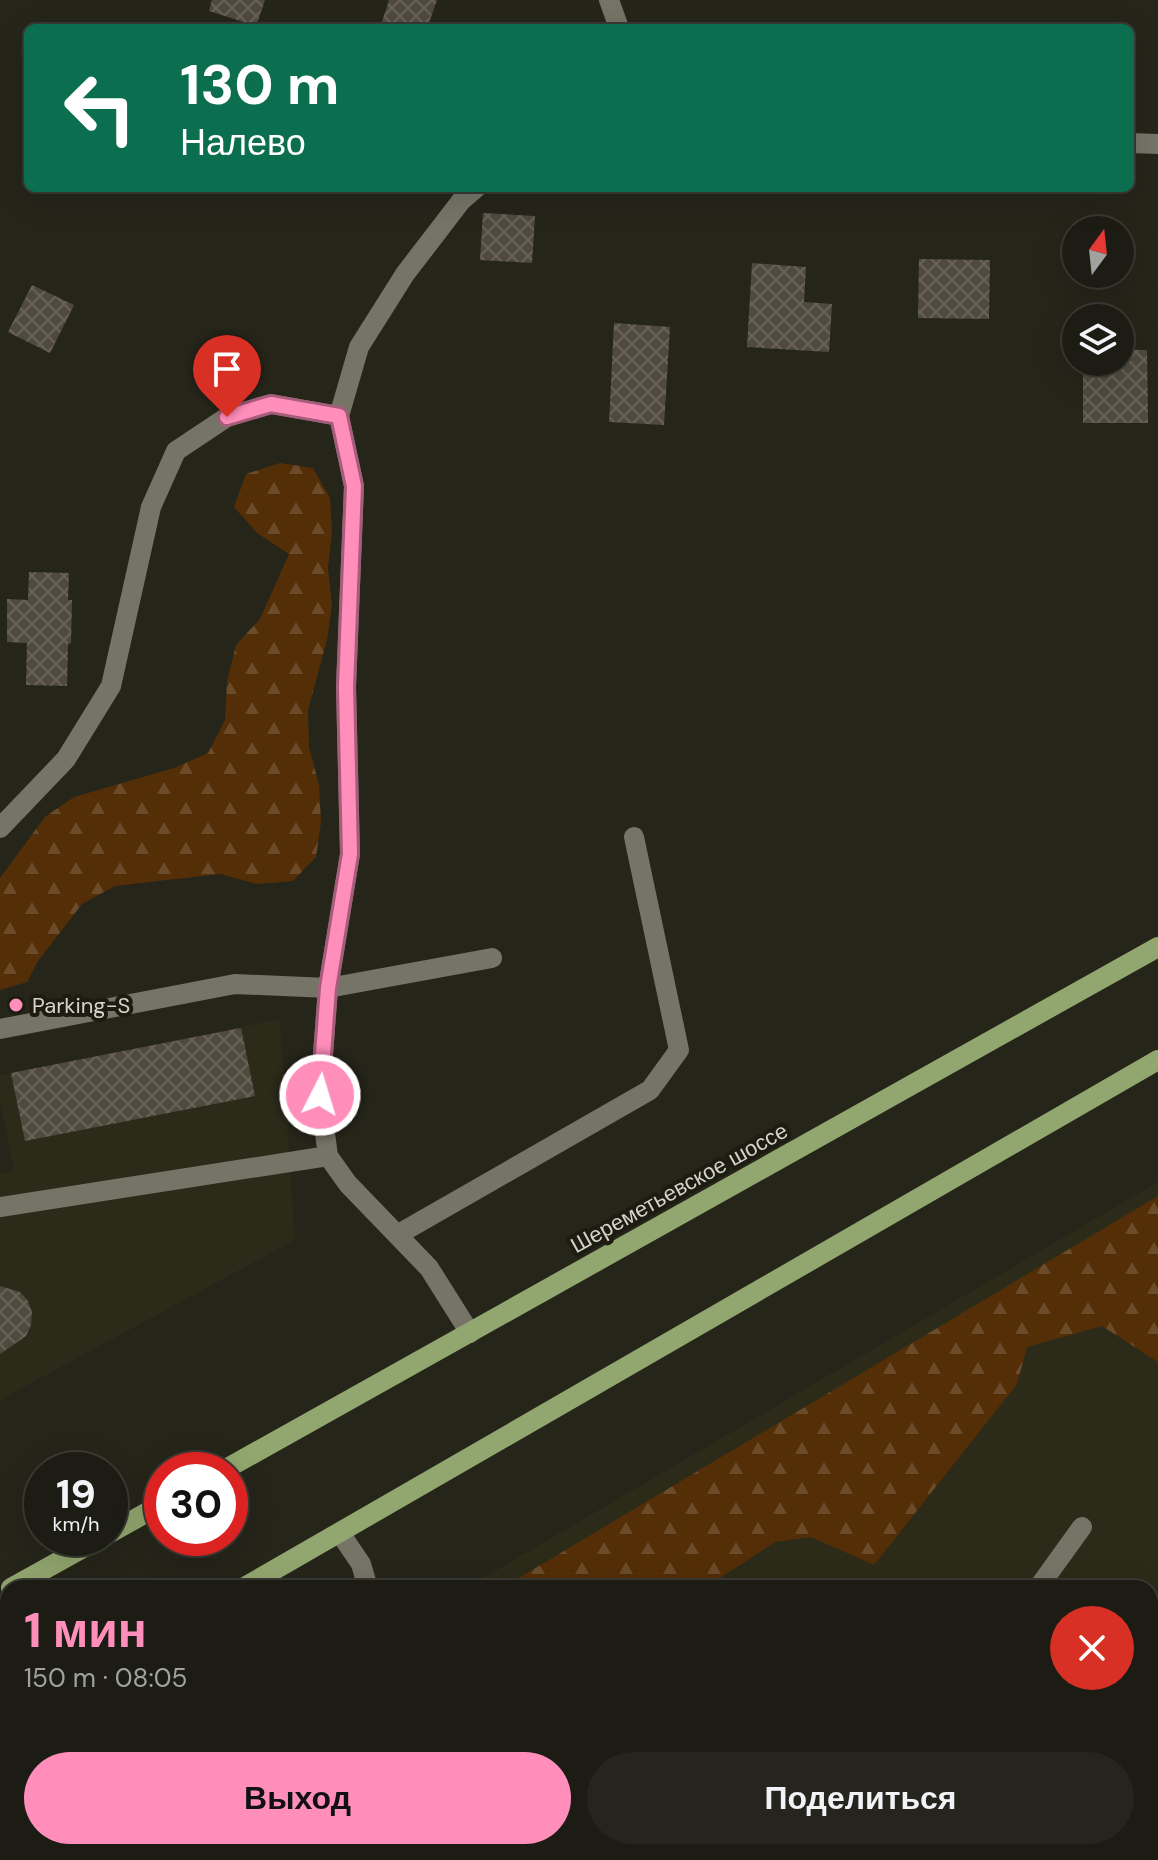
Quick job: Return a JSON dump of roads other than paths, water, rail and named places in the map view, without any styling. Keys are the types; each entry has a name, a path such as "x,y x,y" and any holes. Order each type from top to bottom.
{"main road":[{"name":"Шереметьевское шоссе","path":"248,1457 1158,947"},
{"path":"257,1580 1158,1060"},
{"path":"26,1580 69,1556"}],"street":[{"path":"609,0 618,24"},
{"path":"1134,143 1158,144"},
{"path":"470,1333 429,1268 348,1184 328,1156 320,1095 328,988 350,854 346,687 354,486 339,416 359,347 405,274 461,201 471,192"},
{"path":"0,828 66,759 111,686 151,507 176,451 227,417 271,404 339,416"},
{"path":"397,1235 650,1090 679,1050 634,837"},
{"path":"0,1029 235,984 328,988 492,958"},
{"path":"0,1207 328,1156"},
{"path":"1044,1580 1082,1527"},
{"path":"340,1533 361,1564 366,1580"}],"place":[{"name":"Parking-S","path":"16,1005"}]}
